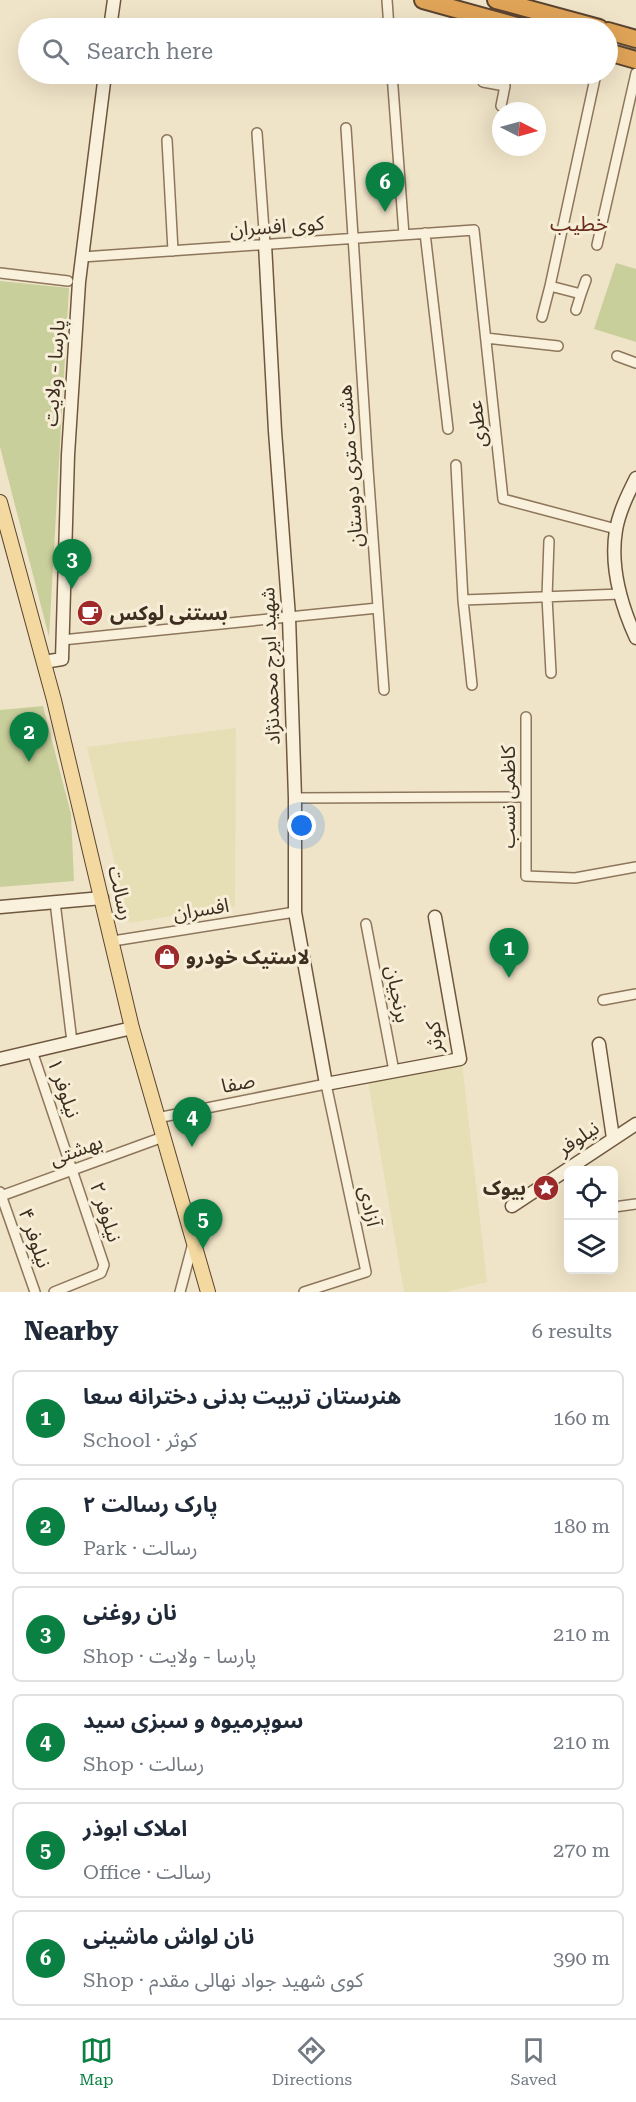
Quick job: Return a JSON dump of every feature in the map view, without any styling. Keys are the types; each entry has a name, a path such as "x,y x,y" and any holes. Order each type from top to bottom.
{"highway":[{"path":"423,0 473,18"},
{"path":"496,0 530,4 570,18"},
{"path":"618,34 636,39"},
{"path":"618,55 636,60"}],"main road":[{"name":"رسالت","path":"0,502 4,530 44,663 113,941 132,1028 208,1292"}],"street":[{"path":"111,18 114,0"},
{"path":"387,0 388,18"},
{"path":"597,244 636,74"},
{"name":"پارسا - ولایت","path":"44,663 62,659 68,455 82,257 104,84"},
{"path":"393,84 404,235"},
{"path":"494,84 505,86 502,102"},
{"path":"542,317 594,84"},
{"name":"هشت متری دوستان","path":"346,128 384,690"},
{"path":"257,133 265,244"},
{"path":"167,140 173,251"},
{"name":"کوی افسران","path":"82,257 474,230"},
{"name":"عطری","path":"474,230 504,499 616,529"},
{"path":"425,233 448,429"},
{"name":"شهید ایرج محمدنژاد","path":"265,244 275,431 289,617 295,798 295,912 326,1084"},
{"path":"0,273 68,280"},
{"path":"576,310 586,280"},
{"path":"550,286 581,294"},
{"path":"486,338 558,346"},
{"path":"617,356 636,363"},
{"path":"456,465 463,600 472,685"},
{"path":"636,478 627,495 616,529 615,563 625,614 636,638"},
{"path":"549,541 547,597 551,673"},
{"path":"463,600 621,594"},
{"path":"62,640 378,609"},
{"name":"کاظمی نسب","path":"526,717 526,876 574,878 636,867"},
{"path":"295,798 526,797"},
{"path":"0,907 102,898"},
{"path":"55,902 72,1042"},
{"name":"افسران","path":"113,941 295,912"},
{"name":"کوثر","path":"326,1084 460,1059 435,917"},
{"name":"برنجیان","path":"366,924 394,1071"},
{"path":"603,1000 636,994"},
{"path":"0,1059 132,1028"},
{"path":"599,1044 614,1138"},
{"name":"نیلوفر ۱","path":"32,1051 73,1170"},
{"name":"صفا","path":"157,1118 326,1084"},
{"name":"آزادی","path":"304,1292 366,1272 326,1084"},
{"name":"نیلوفر","path":"512,1206 636,1124"},
{"name":"بهشتی","path":"1,1194 163,1137"},
{"name":"نیلوفر ۲","path":"54,1292 101,1273 104,1265 73,1170"},
{"name":"نیلوفر ۴","path":"1,1194 35,1292"},
{"path":"618,1206 636,1204"},
{"path":"180,1292 193,1243"}],"shaded area":[{"path":"236,728 235,906 129,923 87,747"},
{"path":"462,1063 487,1282 447,1292 404,1292 368,1081"}],"green space":[{"path":"616,263 636,269 636,342 594,329"},
{"path":"0,281 69,288 49,637 0,447"},
{"path":"43,706 71,814 74,881 0,887 0,710"}],"place":[{"name":"نان لواش ماشینی","path":"385,212"},
{"name":"نان روغنی","path":"72,589"},
{"name":"بستنی لوکس","path":"90,613"},
{"name":"پارک رسالت ۲","path":"29,762"},
{"name":"لاستیک خودرو","path":"167,957"},
{"name":"هنرستان تربیت بدنی دخترانه سعا","path":"509,978"},
{"name":"سوپرمیوه و سبزی سید","path":"192,1147"},
{"name":"بیوک","path":"546,1188"},
{"name":"املاک ابوذر","path":"203,1249"}],"district":[{"name":"خطیب","path":"579,224"}]}
